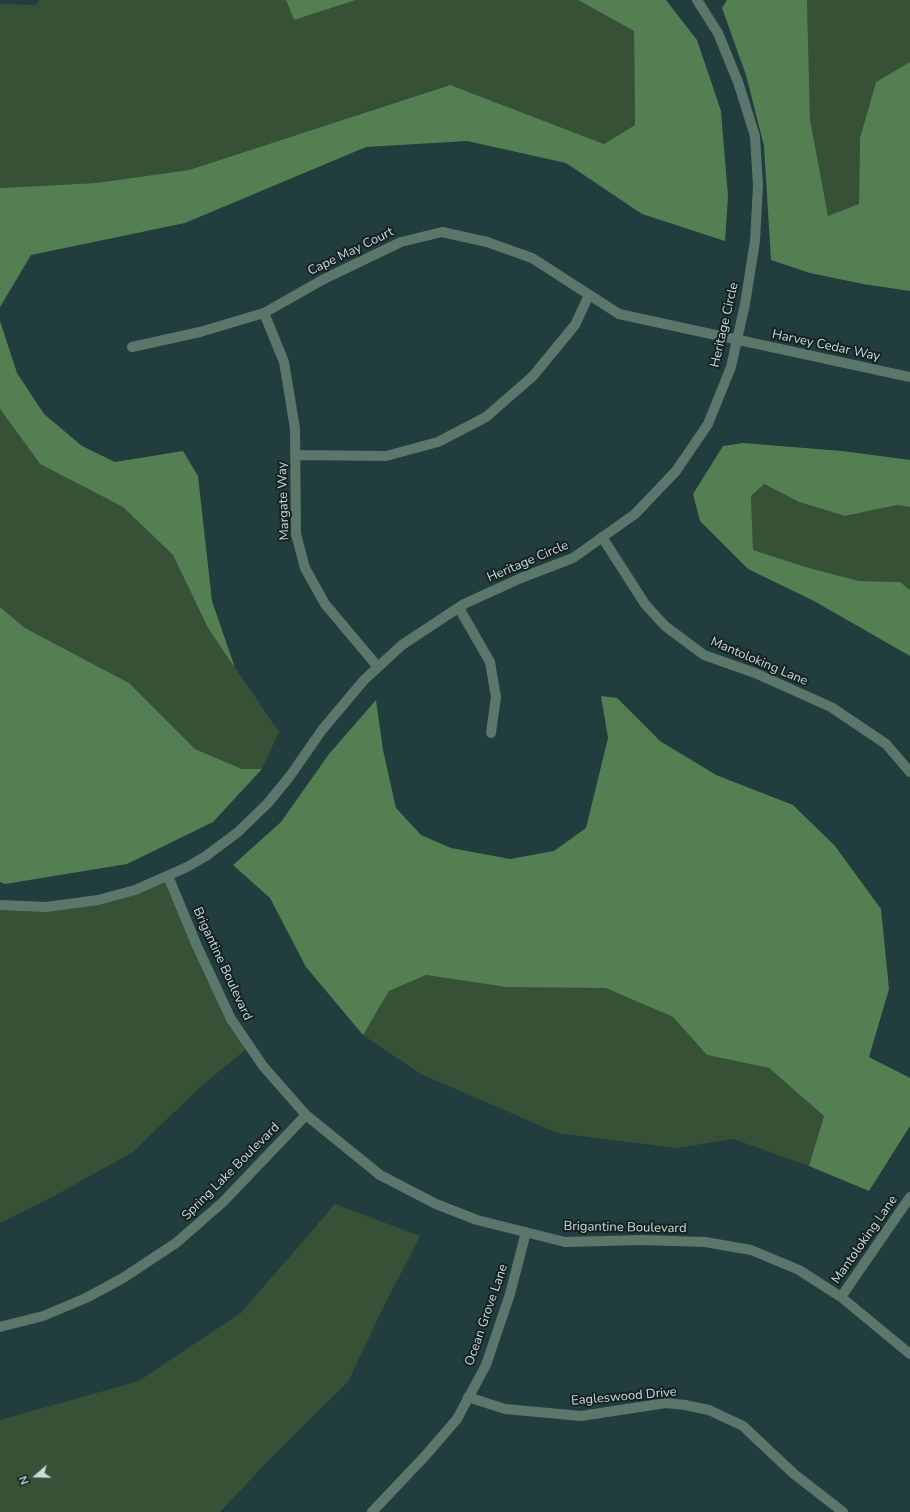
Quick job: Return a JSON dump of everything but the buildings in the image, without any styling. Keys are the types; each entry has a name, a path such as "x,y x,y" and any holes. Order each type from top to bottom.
{"street":[{"name":"Heritage Circle","path":"0,906 46,907 98,900 135,890 168,876 206,856 238,832 268,802 322,730 364,680 402,644 459,608 521,578 573,558 635,514 676,471 708,424 731,367 745,304 755,241 758,186 754,136 733,68 718,33 697,0"},
{"name":"Cape May Court","path":"132,347 200,332 264,313 324,279 401,242 442,232 487,242 532,258 619,314 737,340"},
{"path":"295,455 386,456 438,442 486,416 533,376 575,325 589,295"},
{"name":"Margate Way","path":"264,313 284,362 295,429 296,534 305,568 325,604 378,667"},
{"name":"Harvey Cedar Way","path":"737,340 910,377"},
{"name":"Mantoloking Lane","path":"602,537 645,604 665,626 704,655 755,673 831,708 886,744 910,772"},
{"path":"459,608 490,662 496,697 491,733"},
{"name":"Brigantine Boulevard","path":"168,876 197,946 232,1019 263,1066 306,1115 380,1175 436,1204 477,1220 565,1242 642,1240 705,1242 751,1250 799,1270 841,1297 910,1354"},
{"name":"Spring Lake Boulevard","path":"0,1327 43,1316 86,1298 123,1278 176,1243 223,1202 306,1115"},
{"name":"Mantoloking Lane","path":"841,1297 910,1197"},
{"name":"Ocean Grove Lane","path":"372,1512 437,1443 457,1419 486,1365 510,1294 526,1232"},
{"name":"Eagleswood Drive","path":"468,1397 505,1409 581,1416 666,1403 709,1410 743,1426 794,1474 843,1512"}],"green space":[{"path":"39,0 286,0 294,20 356,0 578,0 634,31 635,125 604,144 449,85 189,170 96,183 0,188 0,4 36,5"},
{"path":"286,0 356,0 294,20"},
{"path":"578,0 666,0 697,40 721,111 728,196 725,241 642,214 566,163 467,141 366,147 185,223 31,255 0,307 0,188 96,183 189,170 450,85 604,144 635,125 634,31"},
{"path":"727,0 807,0 810,119 828,216 859,204 860,138 876,82 910,62 910,291 863,284 810,273 771,260 764,146 746,75 722,8"},
{"path":"807,0 910,0 910,62 876,82 860,138 859,205 828,216 810,119"},
{"path":"0,321 17,373 44,414 82,446 115,462 183,451 198,476 212,601 235,668 208,628 173,555 123,507 40,464 0,409"},
{"path":"0,409 40,464 123,507 173,555 208,628 279,732 262,769 242,769 195,749 129,683 25,628 0,607"},
{"path":"743,443 842,451 910,460 910,507 897,505 845,516 799,502 764,484 751,496 753,550 809,568 859,581 900,582 910,590 910,656 814,601 748,569 700,521 693,494 723,446"},
{"path":"763,484 799,502 845,516 897,505 910,507 910,590 899,582 859,581 809,568 753,550 751,496"},
{"path":"0,607 25,628 129,683 195,749 242,769 262,769 213,822 127,864 5,884 0,882"},
{"path":"601,696 617,698 660,741 716,775 793,805 835,846 881,909 889,989 869,1057 910,1078 910,1126 869,1191 809,1166 824,1116 769,1068 707,1055 673,1017 606,988 506,987 426,975 389,991 363,1035 306,967 270,898 233,865 281,822 329,754 376,700 383,750 396,808 421,835 451,848 510,859 554,851 586,828 608,738"},
{"path":"168,876 197,946 250,1046 200,1087 133,1152 56,1195 0,1223 0,905 98,900"},
{"path":"426,975 506,987 606,987 673,1017 707,1055 769,1068 824,1116 809,1166 733,1139 677,1148 557,1133 421,1074 363,1035 389,991"},
{"path":"335,1204 420,1236 381,1312 348,1382 267,1462 220,1512 0,1512 0,1420 139,1381 241,1313"}]}
